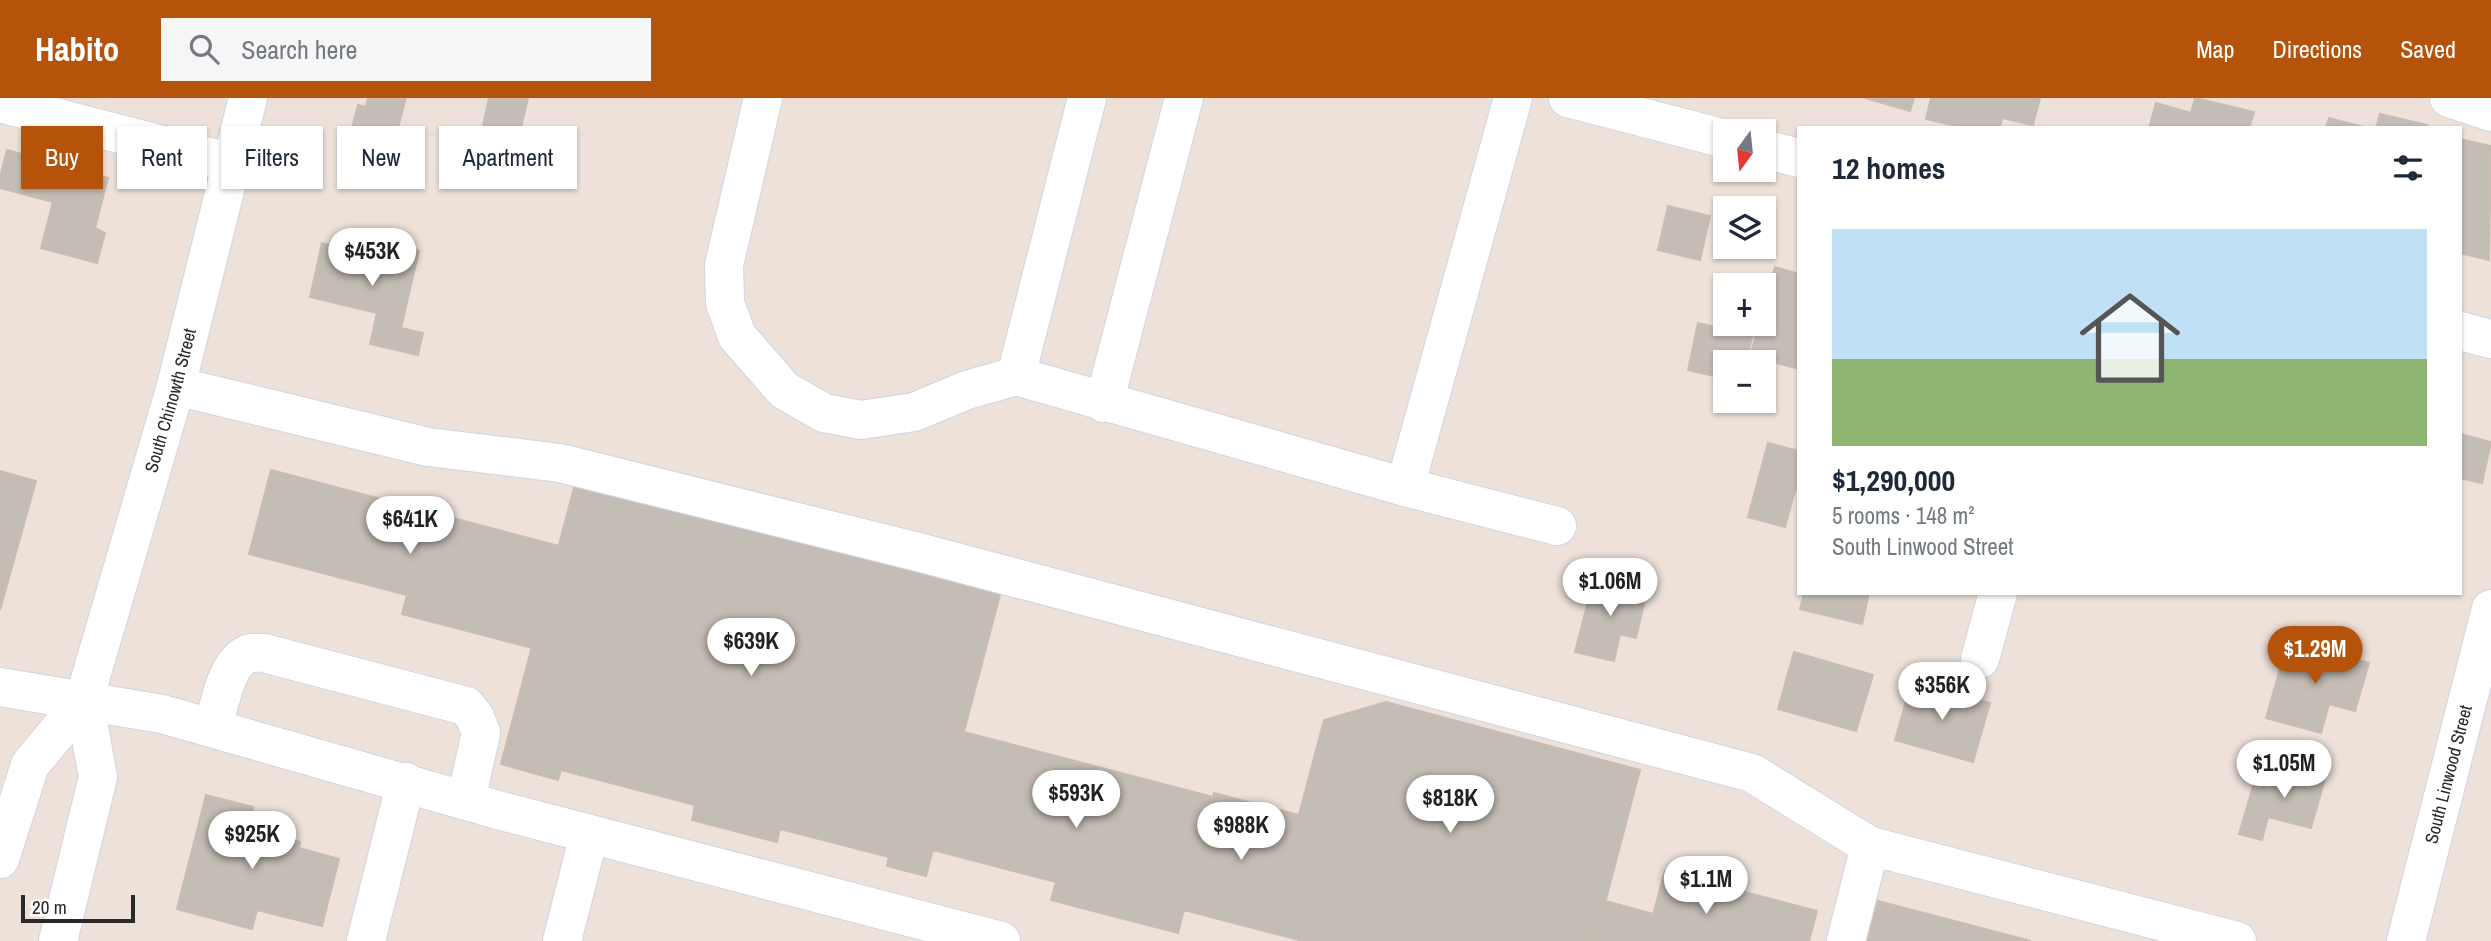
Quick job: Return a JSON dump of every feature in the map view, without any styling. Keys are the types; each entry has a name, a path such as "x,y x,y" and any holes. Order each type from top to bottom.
{"street":[{"name":"South Chinowth Street","path":"241,126 248,98"},
{"path":"763,98 724,265 725,303 737,336 784,390 824,413 860,420 914,412 967,390 1016,376 1405,487 1557,526"},
{"path":"1016,376 1087,98"},
{"path":"1104,403 1184,98"},
{"path":"1405,487 1513,98"},
{"path":"1568,98 1713,136"},
{"path":"2449,98 2491,112"},
{"path":"0,103 221,160"},
{"path":"1776,152 1797,157"},
{"name":"South Chinowth Street","path":"0,859 30,765 84,700 176,386 225,189"},
{"path":"2462,332 2491,339"},
{"path":"176,386 428,447 560,463 918,552 1752,773 1871,846 2237,941"},
{"path":"1980,659 1997,595"},
{"name":"South Linwood Street","path":"2406,941 2491,609"},
{"path":"213,727 226,680 233,667 247,654 264,653 466,706 475,717 481,733 467,800"},
{"path":"0,687 162,714 589,835 963,936 1001,941"},
{"name":"South Chinowth Street","path":"64,940 98,777 84,700"},
{"path":"366,941 406,782"},
{"path":"562,941 589,835"},
{"path":"1846,941 1871,846"}],"building":[{"path":"368,98 406,98 398,126 353,126 358,105 366,107"},
{"path":"489,98 528,98 521,126 483,126"},
{"path":"1865,98 1914,98 1910,111"},
{"path":"1931,98 2040,98 2033,125 2002,118 2000,126 1956,126 1926,119"},
{"path":"2195,98 2254,112 2250,126 2150,126 2156,103 2191,113"},
{"path":"2380,114 2427,125 2427,126 2377,126"},
{"path":"2329,118 2359,126 2327,126"},
{"path":"2462,139 2491,146 2489,260 2462,253"},
{"path":"7,150 21,154 21,189 103,189 103,177 108,178 95,228 105,233 97,263 41,248 53,202 0,188"},
{"path":"1668,206 1710,216 1700,260 1658,250"},
{"path":"370,240 419,251 401,328 423,333 418,355 370,344 377,313 310,297 322,243 366,254"},
{"path":"1775,267 1797,273 1797,368 1776,363 1776,350 1752,350 1756,336 1776,336"},
{"path":"1698,323 1713,327 1713,336 1752,336 1749,350 1713,350 1713,376 1688,370"},
{"path":"2462,435 2491,442 2482,483 2462,478"},
{"path":"1768,443 1797,450 1797,483 1785,527 1748,517"},
{"path":"271,470 559,546 532,648 402,614 407,595 249,554"},
{"path":"0,471 36,481 0,610"},
{"path":"575,484 1000,595 926,876 887,866 889,857 780,829 777,842 692,820 695,805 561,770 558,780 501,764"},
{"path":"1594,578 1647,591 1636,638 1620,634 1614,661 1575,652"},
{"path":"1804,595 1869,595 1862,624 1800,609"},
{"path":"2288,641 2369,663 2355,711 2329,704 2321,733 2266,718"},
{"path":"1794,652 1873,675 1856,731 1778,709"},
{"path":"1912,681 1990,703 1973,762 1895,740"},
{"path":"1386,702 1640,770 1595,941 1303,941 1268,932 1324,720"},
{"path":"964,732 1213,797 1178,933 1051,900 1056,882 933,850"},
{"path":"2277,762 2326,775 2311,828 2268,817 2262,840 2239,834 2254,783 2269,788"},
{"path":"1214,793 1299,815 1268,932 1184,910"},
{"path":"206,795 253,807 248,829 300,842 299,848 339,859 322,926 257,910 252,929 177,909"},
{"path":"1665,871 1817,911 1809,941 1595,941 1606,901 1653,914"},
{"path":"1878,901 2031,941 1867,941"}]}
